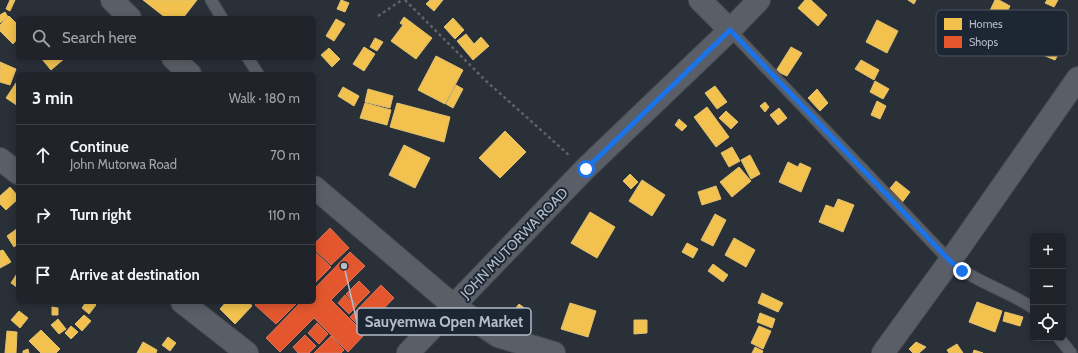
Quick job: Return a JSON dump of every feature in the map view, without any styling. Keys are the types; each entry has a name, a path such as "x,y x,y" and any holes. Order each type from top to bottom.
{"street":[{"path":"112,0 128,16"},
{"path":"700,0 730,30"},
{"name":"JOHN MUTORWA ROAD","path":"408,353 586,169 759,0"},
{"path":"175,60 188,72"},
{"path":"883,353 950,261 1078,78"},
{"path":"0,159 16,171"},
{"path":"316,190 454,306 502,344 554,353"},
{"path":"185,304 247,353"}],"lane":[{"path":"211,0 221,16"},
{"path":"730,30 950,261 962,271 985,284 1023,301 1030,306"},
{"path":"249,60 257,72"},
{"path":"1061,341 1071,353"}],"path":[{"path":"378,16 402,0"},
{"path":"405,0 485,80 586,169"}],"building: Homes":[{"path":"10,0 15,0 10,11 6,9"},
{"path":"143,0 197,0 185,16 163,16"},
{"path":"341,0 349,3 345,12 337,9"},
{"path":"430,0 443,0 434,11 426,4"},
{"path":"805,0 811,0 827,15 818,26 798,8"},
{"path":"908,0 916,0 914,4"},
{"path":"995,0 999,0 1010,6 1008,10 990,10"},
{"path":"1047,0 1058,0 1054,7 1045,3"},
{"path":"5,12 8,17 0,23 0,15"},
{"path":"9,16 16,23 16,40 13,44 0,31 0,25"},
{"path":"404,17 432,38 416,59 391,41 403,25 400,23"},
{"path":"453,18 464,30 455,39 444,27"},
{"path":"336,19 345,24 334,41 326,36"},
{"path":"877,20 898,31 887,53 866,42"},
{"path":"466,34 474,44 481,37 489,46 473,60 457,41"},
{"path":"375,38 383,42 377,51 370,47"},
{"path":"364,47 375,54 364,71 353,64"},
{"path":"791,47 802,53 787,76 776,71"},
{"path":"329,48 340,59 332,67 321,55"},
{"path":"436,56 463,70 445,104 418,90"},
{"path":"1045,56 1057,56 1055,60"},
{"path":"43,60 63,60 51,70"},
{"path":"861,60 879,70 874,80 855,69"},
{"path":"0,62 16,69 10,85 0,82"},
{"path":"875,81 889,89 883,99 870,92"},
{"path":"16,83 16,105 6,98"},
{"path":"456,85 463,89 453,108 446,104"},
{"path":"715,86 727,102 717,109 705,93"},
{"path":"343,87 359,96 354,106 338,96"},
{"path":"368,89 393,96 390,108 365,102"},
{"path":"817,89 828,103 820,111 808,98"},
{"path":"877,101 886,106 880,119 871,115"},
{"path":"765,102 769,107 765,112 760,106"},
{"path":"365,103 391,110 387,125 360,118"},
{"path":"397,103 450,117 444,142 390,127"},
{"path":"707,107 729,137 716,147 694,117"},
{"path":"779,108 787,118 778,125 770,115"},
{"path":"726,111 738,122 731,129 719,118"},
{"path":"679,119 687,126 682,131 675,125"},
{"path":"505,131 526,152 500,178 479,158"},
{"path":"404,145 430,158 415,188 389,175"},
{"path":"732,147 740,161 729,167 721,153"},
{"path":"750,155 760,174 751,179 741,160"},
{"path":"788,162 798,167 800,163 811,168 801,192 779,182"},
{"path":"739,167 751,181 732,197 720,182"},
{"path":"630,174 638,182 631,189 623,181"},
{"path":"642,180 665,195 652,216 629,201"},
{"path":"896,181 910,192 901,204 887,192"},
{"path":"716,186 721,199 702,205 698,192"},
{"path":"10,187 16,194 16,201 6,210 0,204 0,196"},
{"path":"838,199 854,205 843,232 819,222 826,205 834,208"},
{"path":"590,212 615,227 597,258 571,243"},
{"path":"715,214 726,220 713,246 701,240"},
{"path":"16,229 16,246 14,247 7,236"},
{"path":"734,238 755,250 746,267 725,255"},
{"path":"687,243 698,249 693,258 682,252"},
{"path":"3,250 11,262 0,268 0,251"},
{"path":"713,264 728,275 723,282 708,271"},
{"path":"16,275 16,287 11,283"},
{"path":"762,293 783,303 778,312 758,303"},
{"path":"977,302 1002,311 995,332 969,322"},
{"path":"570,303 596,311 588,337 561,329"},
{"path":"85,304 96,305 89,314 82,308"},
{"path":"224,304 250,304 252,306 235,324 220,309"},
{"path":"519,304 527,310 516,325 508,318"},
{"path":"52,307 58,308 58,315 52,315"},
{"path":"19,311 28,318 20,328 11,320"},
{"path":"1005,312 1023,317 1020,326 1003,321"},
{"path":"760,313 775,319 772,328 757,322"},
{"path":"84,315 91,321 82,331 75,324"},
{"path":"58,319 66,329 59,334 51,325"},
{"path":"634,320 647,320 647,333 634,334"},
{"path":"71,326 78,332 71,339 65,333"},
{"path":"759,326 771,331 763,349 751,343"},
{"path":"41,330 60,349 56,353 41,353 29,341"},
{"path":"7,331 17,332 16,353 5,353"},
{"path":"168,337 176,343 170,351 162,345"},
{"path":"143,342 157,350 156,353 137,353"},
{"path":"916,342 926,347 919,353 913,353 909,349"},
{"path":"957,344 963,353 949,353 947,350"},
{"path":"755,347 763,351 762,353 752,353"},
{"path":"28,349 29,353 23,353 23,351"},
{"path":"974,350 983,353 973,353"}],"building: Shops":[{"path":"330,228 349,248 331,265 316,251 316,242"},
{"path":"350,252 365,266 331,300 365,334 348,352 314,318 280,352 266,338 299,304 316,304 316,287"},
{"path":"316,253 331,267 316,282"},
{"path":"359,281 370,292 357,305 346,294"},
{"path":"381,285 394,298 363,330 350,317"},
{"path":"345,295 357,306 349,314 338,303"},
{"path":"256,304 296,304 276,324 255,305"},
{"path":"317,323 328,334 319,344 308,333"},
{"path":"305,335 316,346 309,353 298,353 293,347"},
{"path":"331,336 344,350 341,353 314,353"}],"place":[{"name":"Sauyemwa Open Market","path":"344,266"}],"route":[{"path":"586,169 730,30 950,261 962,271"}]}
